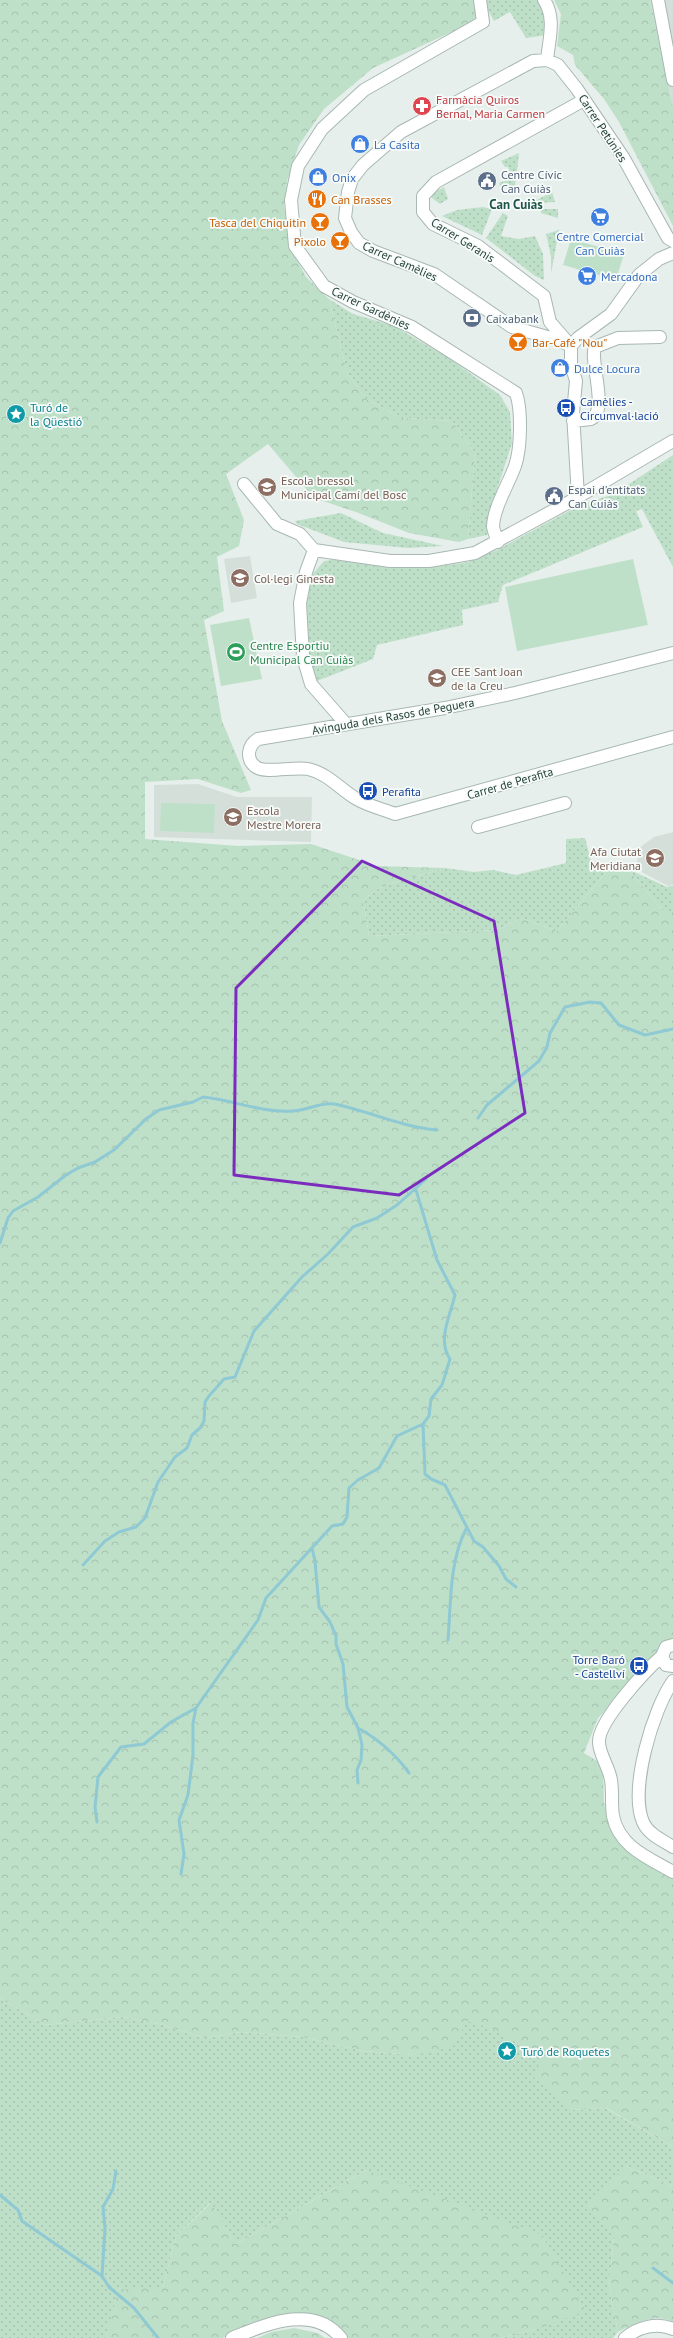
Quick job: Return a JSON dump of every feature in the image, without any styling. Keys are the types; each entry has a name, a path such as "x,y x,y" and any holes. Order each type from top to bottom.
{"street":[{"name":"Carrer Gardènies","path":"480,0 483,22 364,90 322,128 298,166 290,200 296,246 324,286 352,302 412,327 516,394 519,401 519,444 516,464 499,505 493,527 498,542"},
{"path":"544,0 549,7 552,25 547,60"},
{"path":"658,0 673,80"},
{"name":"Carrer Petúnies","path":"547,60 558,65 584,100 623,157 649,206 671,240"},
{"name":"Carrer Camèlies","path":"547,60 533,61 401,132 364,165 352,179 348,192 345,218 350,232 359,243 373,251 434,274 512,327 558,340 571,346"},
{"name":"Carrer Geranis","path":"571,346 550,322 544,296 478,246 434,224 423,212 422,204 423,196 436,182 584,100"},
{"path":"578,497 574,421 576,381 571,364 571,346 578,338 611,314 639,275 660,259 673,253"},
{"path":"574,421 591,419 595,415 599,384 592,355 595,347 618,338 660,337"},
{"path":"244,484 276,524 300,534 314,550 390,561 429,561 475,553 498,542 673,441"},
{"path":"314,550 306,572 300,603 303,658 311,684 346,724"},
{"name":"Avinguda dels Rasos de Peguera","path":"349,794 320,772 307,769 258,768 252,764 248,753 250,746 258,739 445,708 515,693 673,653"},
{"name":"Avinguda dels Rasos de Peguera","path":"659,656 673,657"},
{"name":"Carrer de Perafita","path":"349,794 356,799 395,814 673,737"},
{"path":"478,827 565,803"},
{"path":"673,1645 666,1647 669,1664 638,1683 604,1724 599,1743 609,1769 613,1813 619,1832 637,1851 673,1872"},
{"path":"673,1681 664,1696 653,1727 641,1772 639,1801 643,1823 651,1832 673,1847"},
{"path":"232,2338 274,2322 297,2319 323,2324 341,2338"},
{"path":"625,2338 634,2331 648,2326 663,2326 673,2329"}],"highlighted area":[{"path":"362,861 494,921 525,1113 399,1195 234,1175 236,988"}],"shaded area":[{"path":"650,0 673,0 673,118 662,59"},
{"name":"Col·legi Ginesta","path":"250,556 257,598 231,603 224,559"},
{"name":"Escola Mestre Morera","path":"198,784 237,797 312,797 311,842 154,837 154,785"},
{"name":"Afa Ciutat Meridiana","path":"673,832 673,885 668,886 636,869 639,848 654,837"}],"green space":[{"path":"0,0 475,0 478,20 373,68 324,109 299,145 287,181 284,206 292,251 306,277 329,299 347,372 366,399 402,418 452,421 475,453 468,539 459,542 409,533 356,512 314,498 268,444 226,474 244,520 239,546 217,557 224,611 204,620 222,721 251,790 241,793 198,779 145,782 145,839 238,846 311,844 377,866 445,868 381,887 363,900 369,936 498,930 521,918 557,931 607,871 628,869 663,911 673,911 673,1640 665,1641 627,1688 598,1718 584,1753 597,1761 603,1770 604,1802 608,1819 616,1838 633,1856 673,1879 673,2147 606,2108 572,2110 532,2076 541,2057 493,2029 467,2021 453,2047 415,2055 363,2051 302,2037 241,2032 205,2038 163,2025 124,2017 45,2025 0,1998"},
{"path":"486,0 539,0 546,13 547,35 526,38 510,12 494,21 484,3"},
{"path":"554,0 650,0 673,108 673,226 619,122 604,99 575,65 573,55 557,46 561,14"},
{"path":"519,153 515,188 500,187 499,183 512,178 508,167 505,167 501,161"},
{"path":"444,187 448,199 440,204 432,198 432,194"},
{"path":"552,192 555,202 536,203 535,201"},
{"path":"483,207 492,209 482,235 442,216 457,210"},
{"path":"541,209 558,209 558,218 541,213"},
{"path":"503,213 508,216 501,236 519,239 535,236 543,254 544,280 535,276 486,238"},
{"path":"559,230 551,274 551,256 546,234"},
{"path":"571,239 624,254 616,280 563,265"},
{"path":"329,299 353,314 394,326 450,359 500,395 510,412 512,443 492,505 487,535 468,539 475,453 452,421 402,418 366,399 347,372"},
{"path":"673,455 673,567 642,509 636,511 643,527 503,585 498,602 462,610 463,625 377,645 373,659 317,681 307,644 306,602 311,578 324,561 339,559 375,566 435,567 468,562 497,550 580,505 614,494"},
{"path":"341,513 383,533 443,546 408,548 344,542 297,524 295,521"},
{"path":"633,559 648,625 517,651 505,587"},
{"name":"Centre Esportiu Municipal Can Cuiàs","path":"249,618 262,679 221,686 210,625"},
{"path":"161,803 215,804 214,833 160,831"},
{"path":"585,838 591,861 607,871 557,931 521,918 498,930 369,936 363,900 381,887 445,868 474,872 493,870 516,875 566,863 566,839"},
{"path":"628,869 667,887 673,886 673,911 663,911"},
{"path":"0,1998 45,2025 124,2017 163,2025 205,2038 241,2032 302,2037 363,2051 415,2055 467,2017 497,2027 544,2056 572,2110 605,2108 673,2147 673,2186 626,2166 614,2236 609,2287 618,2332 613,2338 501,2338 537,2329 366,2170 236,2244 210,2203 176,2236 163,2287 109,2328 106,2338 0,2338"},
{"path":"626,2166 673,2186 673,2322 659,2318 645,2320 618,2332 609,2287 614,2236 584,2207"},
{"path":"366,2170 542,2235 586,2311 537,2329 501,2338 347,2338 343,2330 327,2321 291,2313 222,2338 106,2338 118,2290 163,2287 176,2236 211,2203 236,2244"},
{"path":"294,2328 318,2333 325,2338 257,2338 271,2332"}],"waterway":[{"path":"478,1118 487,1105 539,1061 547,1047 550,1033 565,1007 590,1002 601,1003 619,1025 645,1035 673,1029"},
{"path":"0,1243 8,1218 13,1211 38,1197 66,1175 78,1168 95,1162 114,1150 146,1119 159,1110 193,1102 203,1097 281,1111 297,1111 323,1104 334,1104 411,1126 437,1130"},
{"path":"83,1565 105,1541 119,1532 136,1527 145,1518 158,1482 175,1457 187,1448 192,1435 200,1428 204,1421 205,1402 209,1396 224,1379 235,1377 254,1331 302,1277 328,1254 353,1227 377,1218 397,1205 426,1179"},
{"path":"181,1874 184,1854 179,1820 188,1795 193,1755 193,1723 196,1708 258,1620 266,1598 332,1526 343,1524 347,1517 349,1488 358,1480 379,1468 397,1436 423,1424 429,1416 431,1399 442,1385 450,1359 446,1352 445,1336 455,1295 437,1260 416,1190"},
{"path":"423,1424 425,1474 431,1479 445,1485 474,1541 483,1547 499,1566 506,1579 516,1587"},
{"path":"448,1640 452,1583 456,1555 466,1529"},
{"path":"312,1548 315,1561 319,1607 330,1622 336,1636 336,1644 343,1664 347,1707 358,1728 362,1745 361,1760 357,1770 358,1783"},
{"path":"97,1822 95,1807 98,1777 121,1747 144,1744 171,1722 196,1708"},
{"path":"358,1728 373,1737 386,1748 409,1773"},
{"path":"102,2276 105,2228 103,2207 113,2189 116,2171"},
{"path":"0,2195 18,2210 22,2221 102,2276 109,2287 134,2308 158,2338"},
{"path":"653,2268 673,2283"}],"place":[{"name":"Farmàcia Quiros Bernal, Maria Carmen","path":"422,106"},
{"name":"La Casita","path":"360,144"},
{"name":"Onix","path":"318,177"},
{"name":"Centre Cívic Can Cuiàs","path":"487,181"},
{"name":"Can Brasses","path":"317,199"},
{"name":"Centre Comercial Can Cuiàs","path":"600,217"},
{"name":"Tasca del Chiquitin","path":"320,222"},
{"name":"Pixolo","path":"340,241"},
{"name":"Mercadona","path":"587,276"},
{"name":"Caixabank","path":"472,318"},
{"name":"Bar-Café \"Nou\"","path":"518,342"},
{"name":"Dulce Locura","path":"560,368"},
{"name":"Camèlies - Circumval·lació","path":"566,408"},
{"name":"Turó de la Qüestió","path":"16,414"},
{"name":"Escola bressol Municipal Camí del Bosc","path":"267,487"},
{"name":"Espai d'entitats Can Cuiàs","path":"554,496"},
{"name":"Col·legi Ginesta","path":"240,578"},
{"name":"Centre Esportiu Municipal Can Cuiàs","path":"236,652"},
{"name":"CEE Sant Joan de la Creu","path":"437,678"},
{"name":"Perafita","path":"368,791"},
{"name":"Escola Mestre Morera","path":"233,817"},
{"name":"Afa Ciutat Meridiana","path":"655,858"},
{"name":"Torre Baró - Castellví","path":"639,1666"},
{"name":"Turó de Roquetes","path":"507,2051"}],"district":[{"name":"Can Cuiàs","path":"516,204"}]}
